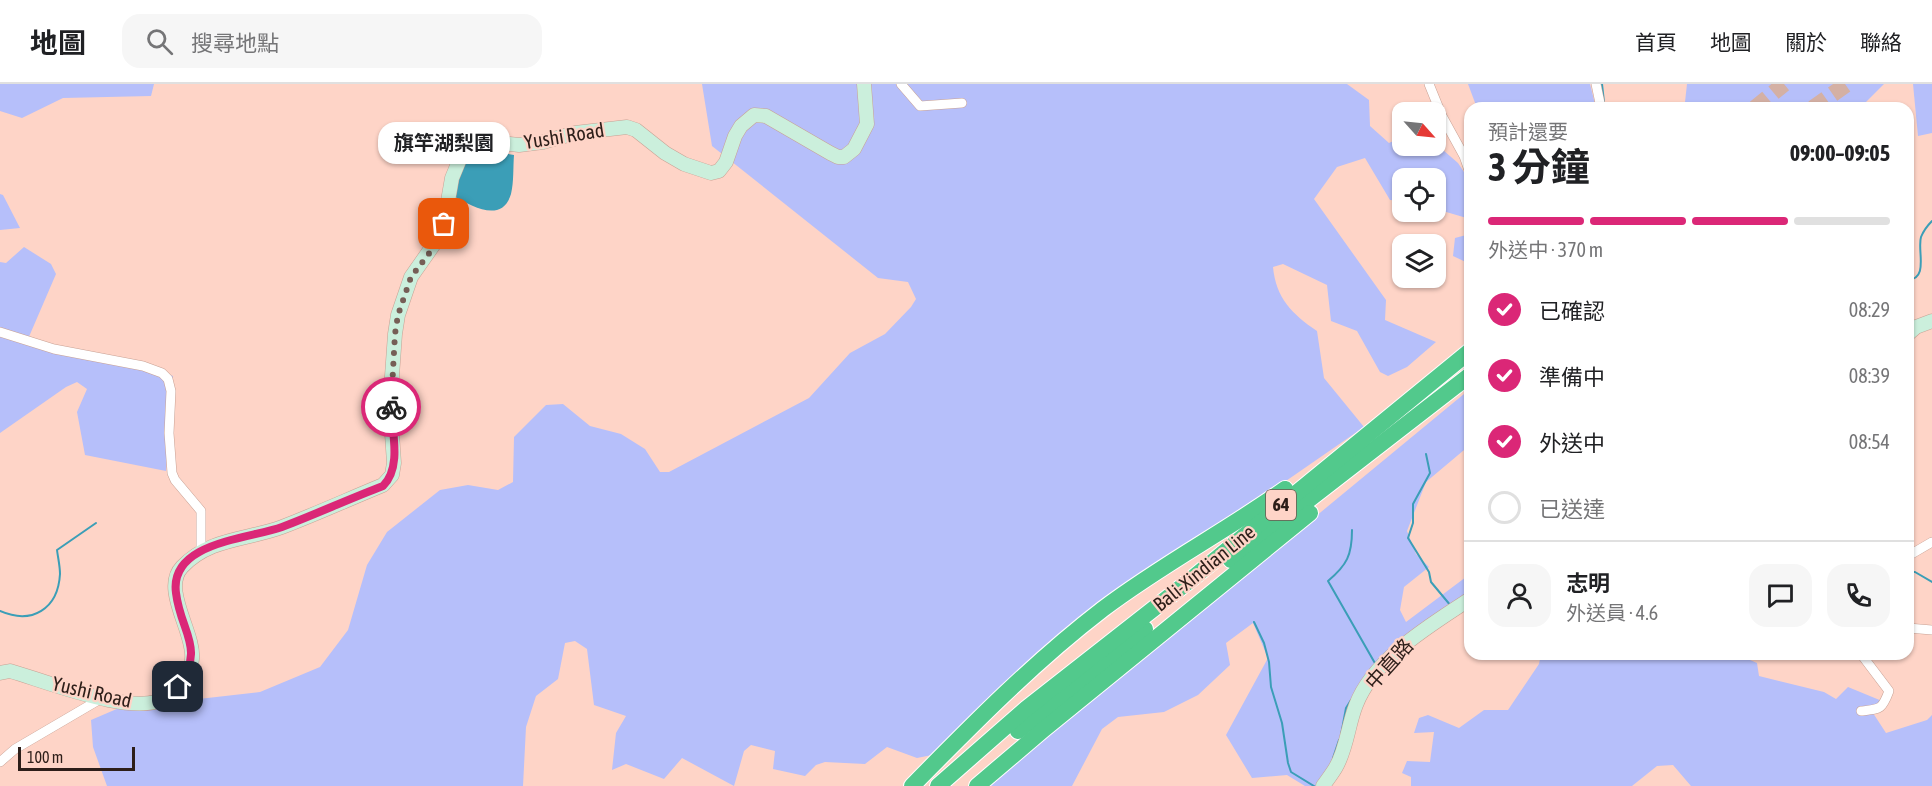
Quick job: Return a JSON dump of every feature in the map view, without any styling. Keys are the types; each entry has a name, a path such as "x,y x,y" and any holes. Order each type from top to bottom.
{"highway":[{"name":"Bali-Xindian Line","path":"939,786 1027,708 1105,662 1189,581 1464,356"},
{"name":"Bali-Xindian Line","path":"955,786 1034,717 1464,380"},
{"path":"912,786 989,708 1045,656 1103,609 1166,564 1268,501 1391,414"},
{"path":"976,786 1043,729 1105,662"}],"street":[{"name":"Yushi Road","path":"0,673 10,671 102,698 133,704 164,699 178,687 192,661 192,651 180,611 175,580 180,568 201,552 221,542 279,528 383,486 389,480 394,463 390,404 398,315 411,277 439,237 444,224 452,178 464,148 469,143 477,140 519,145 627,127 636,130 674,158 711,173 719,171 726,162 735,136 741,126 754,115 766,116 830,153 844,157 854,149 867,124 864,84"},
{"path":"901,84 920,106 962,104"},
{"path":"1429,84 1442,116 1464,156"},
{"path":"1596,84 1599,102"},
{"path":"1914,329 1932,321"},
{"path":"0,332 54,350 142,366 162,373 168,379 171,391 169,433 172,473 175,480 201,511 201,552"},
{"path":"1914,552 1932,542"},
{"name":"中直路","path":"1323,786 1337,766 1356,703 1371,680 1394,653 1420,631 1464,603"},
{"path":"1914,628 1932,630"},
{"path":"1861,711 1878,709 1884,705 1889,691 1866,660"},
{"path":"0,762 15,749 102,698"}],"shaded area":[{"path":"0,84 154,84 151,96 63,98 22,118 0,111"},
{"path":"702,84 1347,84 1369,100 1370,126 1389,143 1392,142 1392,156 1446,156 1446,153 1464,172 1464,217 1446,212 1446,168 1392,168 1392,200 1365,158 1337,167 1314,199 1386,300 1385,320 1436,342 1407,367 1388,376 1380,372 1357,331 1331,321 1327,285 1283,264 1273,267 1278,288 1287,304 1317,331 1324,378 1364,427 1050,644 937,754 917,758 887,747 865,764 825,762 816,765 805,776 773,769 775,751 751,745 744,751 734,786 682,758 664,779 626,764 612,770 616,733 626,716 594,705 587,649 575,641 565,643 558,679 536,696 526,727 523,786 107,786 93,747 91,720 119,708 260,692 320,667 348,630 367,565 387,532 440,490 468,485 498,490 513,482 514,437 546,405 563,404 590,426 621,434 645,449 660,472 669,472 809,398 850,353 885,334 916,299 908,282 878,278 712,146"},
{"path":"1468,84 1590,84 1594,102 1475,102"},
{"path":"1687,84 1884,84 1866,102 1685,102"},
{"path":"1913,84 1932,84 1932,133 1918,136"},
{"path":"482,149 514,155 511,194 507,203 494,211 478,208 455,197 459,174 466,157 471,152"},
{"path":"0,194 3,195 20,228 0,230"},
{"path":"1464,236 1464,261 1453,256 1455,238"},
{"path":"24,247 51,264 56,274 28,339 151,367 173,376 166,471 85,455 77,412 87,389 77,382 66,387 0,433 0,262 6,263"},
{"path":"1464,394 1464,450 1426,482 1407,531 1416,554 1429,567 1404,587 1400,610 1406,622 1464,578 1464,607 1430,628 1379,674 1356,709 1324,786 1305,786 1287,775 1252,778 1226,735 1268,658 1253,623 1226,643 1230,665 1198,695 1164,712 1118,717 1102,729 1072,786 982,786 1218,597"},
{"path":"1540,660 1750,660 1757,663 1759,676 1824,692 1836,699 1848,687 1882,701 1873,713 1886,733 1927,720 1932,715 1932,786 1691,786 1673,765 1657,766 1632,786 1411,786 1411,777 1402,773 1407,761 1430,762 1434,732 1414,733 1419,718 1428,715 1459,728 1484,710 1508,710"}],"waterway":[{"path":"1602,84 1604,102"},
{"path":"1914,278 1920,269 1921,237 1932,221"},
{"path":"1426,454 1430,473 1413,504 1413,523 1408,538 1429,572 1431,582 1451,606"},
{"path":"0,611 12,615 33,615 49,605 58,586 60,571 57,550 96,523"},
{"path":"1352,530 1347,559 1340,570 1328,581 1376,665"},
{"path":"1914,572 1932,582"},
{"path":"1254,622 1264,643 1269,662 1271,687 1282,723 1291,772 1314,786"},
{"path":"1341,735 1346,708 1351,700"},
{"path":"1333,758 1339,740"}],"tunnel":[{"path":"1762,102 1784,84"},
{"path":"1822,102 1847,84"}],"way so far":[{"path":"391,407 398,315 411,277 434,247 444,224"}],"place":[{"name":"旗竿湖梨園","path":"444,224"}],"route":[{"path":"178,687 192,661 192,651 176,592 175,580 180,568 191,558 221,542 279,528 383,486 392,475 394,463 391,407"}]}
